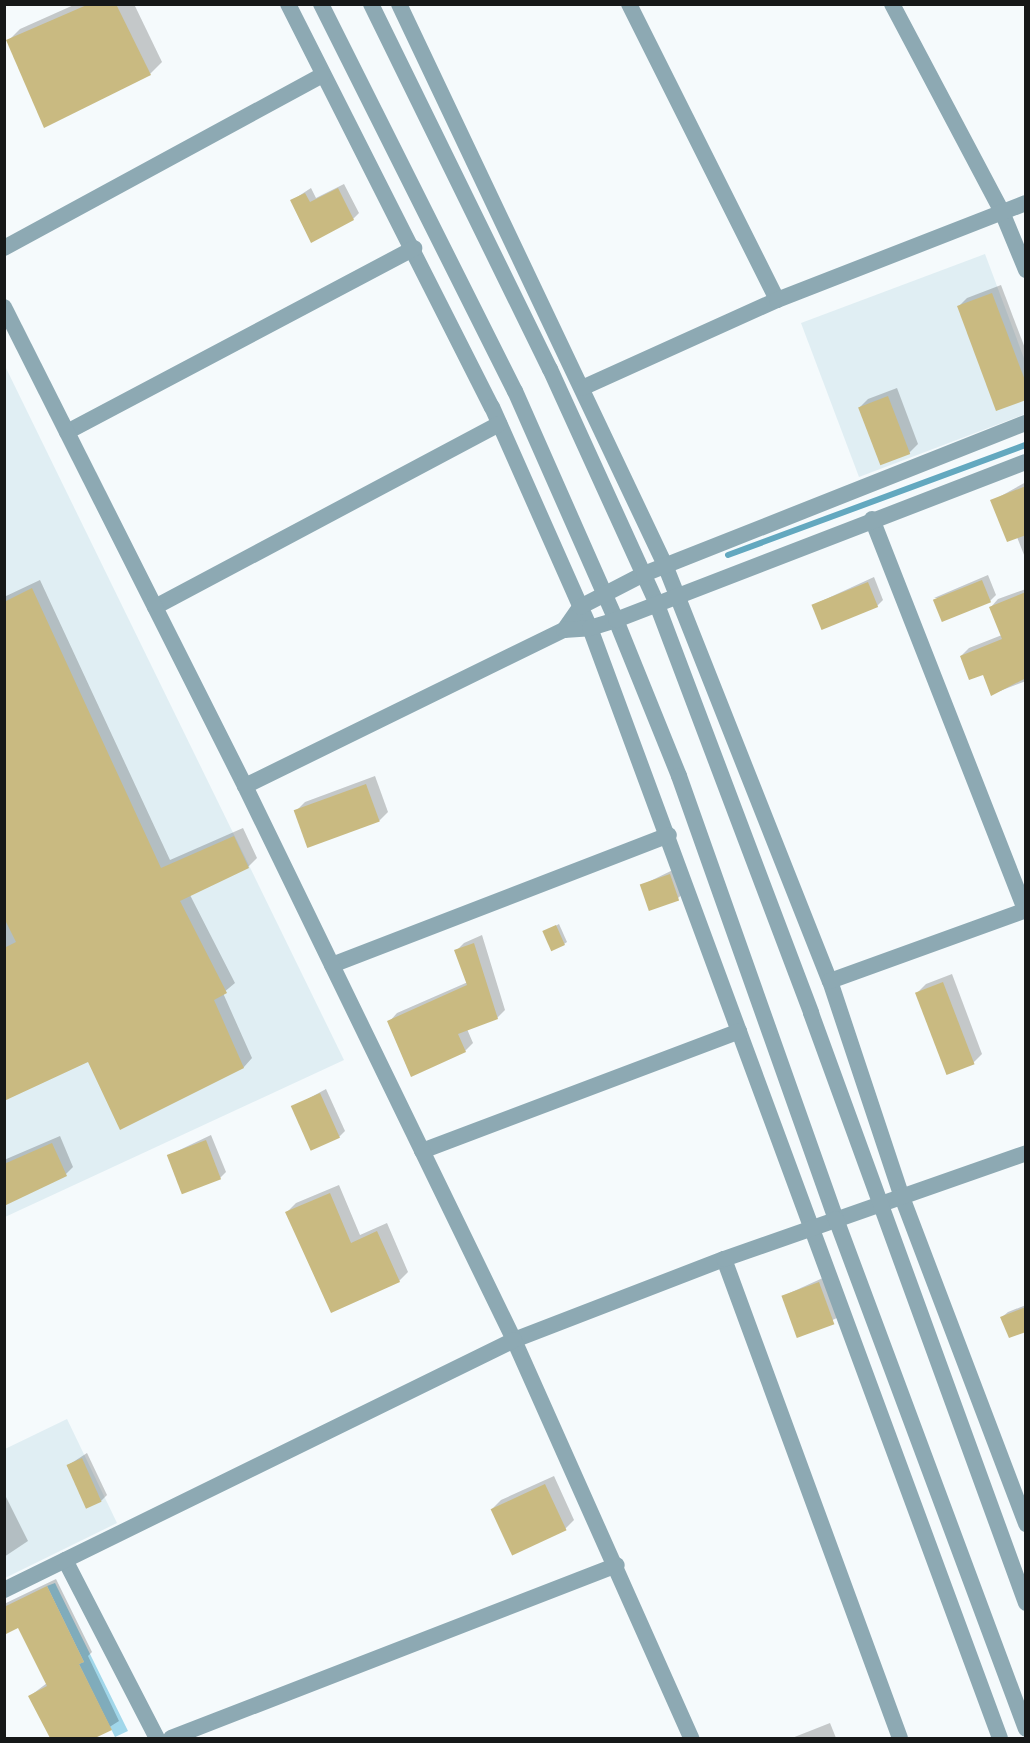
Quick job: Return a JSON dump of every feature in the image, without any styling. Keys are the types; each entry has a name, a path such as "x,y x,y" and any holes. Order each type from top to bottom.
{"street":[{"path":"288,4 322,75 414,248 499,424 590,628 669,835 1000,1738"},
{"path":"321,4 515,392 605,593 679,776 836,1219 1026,1729"},
{"path":"371,4 550,369 656,602 811,1012 878,1205 1026,1603"},
{"path":"399,4 665,565 830,981 903,1197 1026,1524"},
{"path":"629,4 777,300"},
{"path":"892,4 1002,212 1026,270"},
{"path":"4,248 322,75"},
{"path":"582,388 777,300 1026,203"},
{"path":"68,432 414,248"},
{"path":"4,307 245,786 514,1340 617,1565 691,1738"},
{"path":"564,630 580,607 644,574 1026,423"},
{"path":"155,607 499,424"},
{"path":"245,786 564,630 590,628 616,620 676,594 1026,462"},
{"path":"830,981 1025,910 872,519"},
{"path":"332,965 669,835"},
{"path":"422,1151 739,1031"},
{"path":"4,1590 514,1340 724,1259 1026,1153"},
{"path":"724,1259 900,1738"},
{"path":"65,1560 156,1738"},
{"path":"171,1738 617,1565"}],"shaded area":[{"path":"985,254 1025,361 1025,414 859,477 801,323"},
{"path":"4,364 344,1060 5,1217 4,1217"},
{"path":"67,1419 117,1523 5,1578 5,1449"},
{"path":"55,1583 128,1731 115,1737 79,1664 84,1662 47,1586"}],"building":[{"path":"89,4 116,4 151,75 44,128 6,40"},
{"path":"338,188 354,220 311,243 290,200 305,193 310,202"},
{"path":"992,293 1026,383 1026,400 996,411 957,306"},
{"path":"888,396 910,454 880,465 858,407"},
{"path":"1026,486 1026,535 1007,542 990,500"},
{"path":"982,580 991,602 942,622 933,600"},
{"path":"868,582 878,607 822,630 811,605"},
{"path":"32,588 161,868 234,836 249,868 180,901 227,993 214,1000 244,1068 120,1130 88,1062 4,1101 4,948 16,942 4,918 4,602"},
{"path":"1026,592 1026,678 991,696 983,675 969,680 960,656 1002,639 989,607"},
{"path":"366,784 380,822 307,848 294,810"},
{"path":"670,874 679,900 649,911 640,884"},
{"path":"556,925 565,945 551,951 542,931"},
{"path":"474,943 498,1019 458,1034 466,1052 411,1077 387,1021 467,985 454,950"},
{"path":"943,982 975,1064 947,1075 915,993"},
{"path":"320,1093 340,1138 311,1151 291,1106"},
{"path":"206,1140 221,1179 182,1194 167,1155"},
{"path":"52,1143 67,1176 4,1206 4,1164"},
{"path":"330,1193 351,1243 377,1231 400,1282 331,1313 285,1212"},
{"path":"819,1282 834,1324 797,1338 781,1296"},
{"path":"1026,1307 1026,1332 1009,1338 1000,1317"},
{"path":"82,1458 102,1502 86,1509 66,1465"},
{"path":"545,1484 567,1530 512,1556 491,1509"},
{"path":"47,1586 84,1662 79,1664 112,1730 95,1738 50,1738 28,1696 47,1686 18,1628 4,1635 4,1607"}],"waterway":[{"path":"728,555 1026,445"}]}
